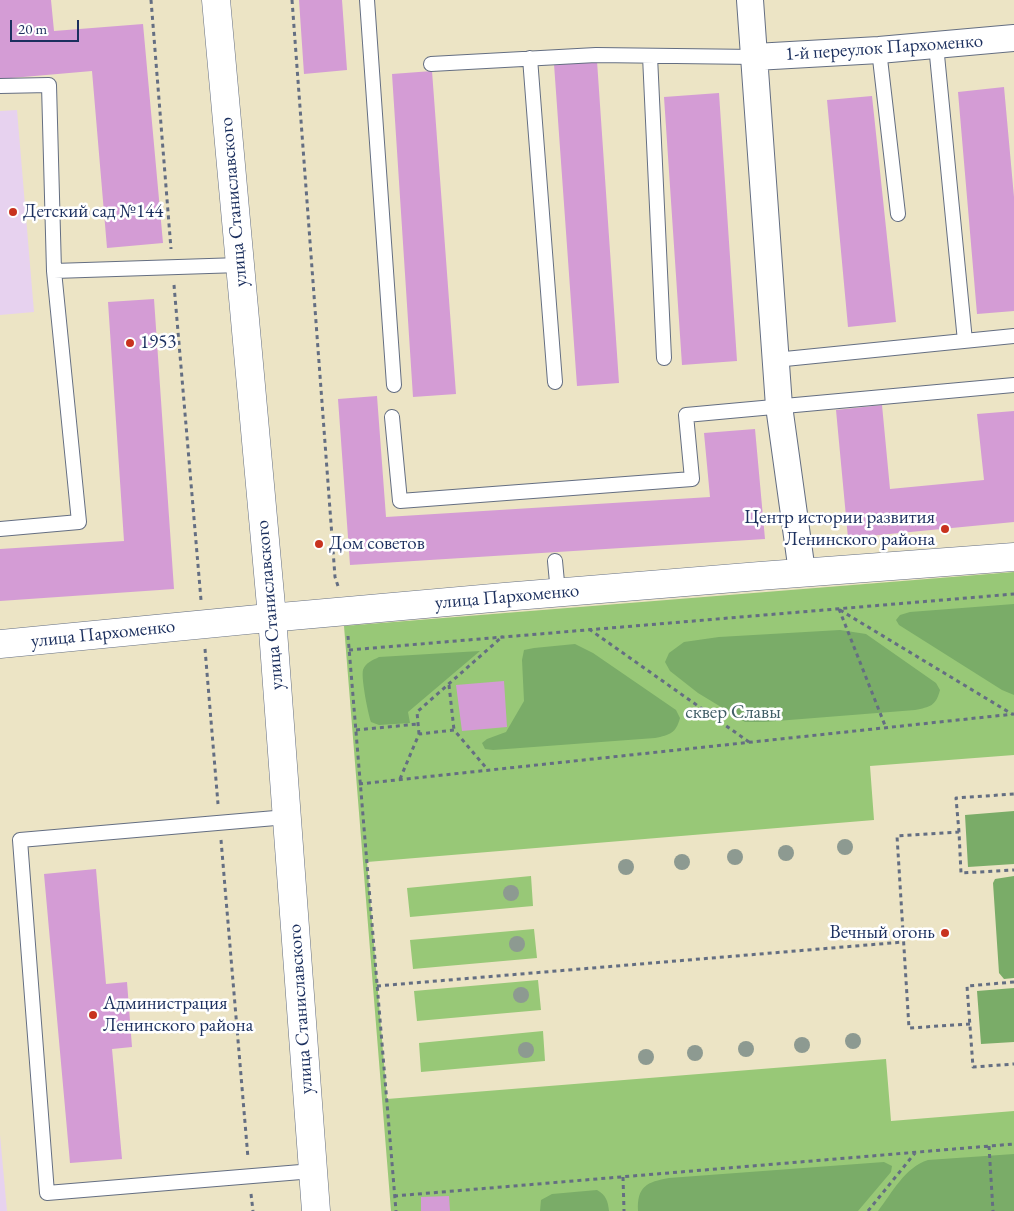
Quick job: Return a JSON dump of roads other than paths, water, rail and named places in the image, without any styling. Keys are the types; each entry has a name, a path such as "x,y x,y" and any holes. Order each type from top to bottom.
{"main road":[{"name":"улица Станиславского","path":"216,0 272,617 316,1211"},
{"name":"улица Пархоменко","path":"0,644 346,610 802,572 1014,557"}],"street":[{"path":"750,0 779,406 802,572"},
{"name":"1-й переулок Пархоменко","path":"755,56 879,50 1014,38"}],"lane":[{"path":"367,0 394,385"},
{"path":"936,45 965,341"},
{"path":"879,50 898,214"},
{"path":"431,64 596,55 755,56"},
{"path":"650,56 664,358"},
{"path":"530,58 556,382"},
{"path":"0,86 49,85 54,271 79,522 0,529"},
{"path":"54,271 240,265"},
{"path":"776,360 1014,336"},
{"path":"392,417 400,501 692,479 686,415 1014,385"},
{"path":"556,561 558,593"},
{"path":"287,817 20,840 47,1193 313,1171"}],"place":[{"name":"Детский сад №144","path":"13,212"},
{"name":"1953","path":"130,343"},
{"name":"Центр истории развития Ленинского района","path":"945,529"},
{"name":"Дом советов","path":"319,544"},
{"name":"Вечный огонь","path":"945,933"},
{"name":"Администрация Ленинского района","path":"93,1015"}],"park label":[{"name":"сквер Славы","path":"733,713"}]}
